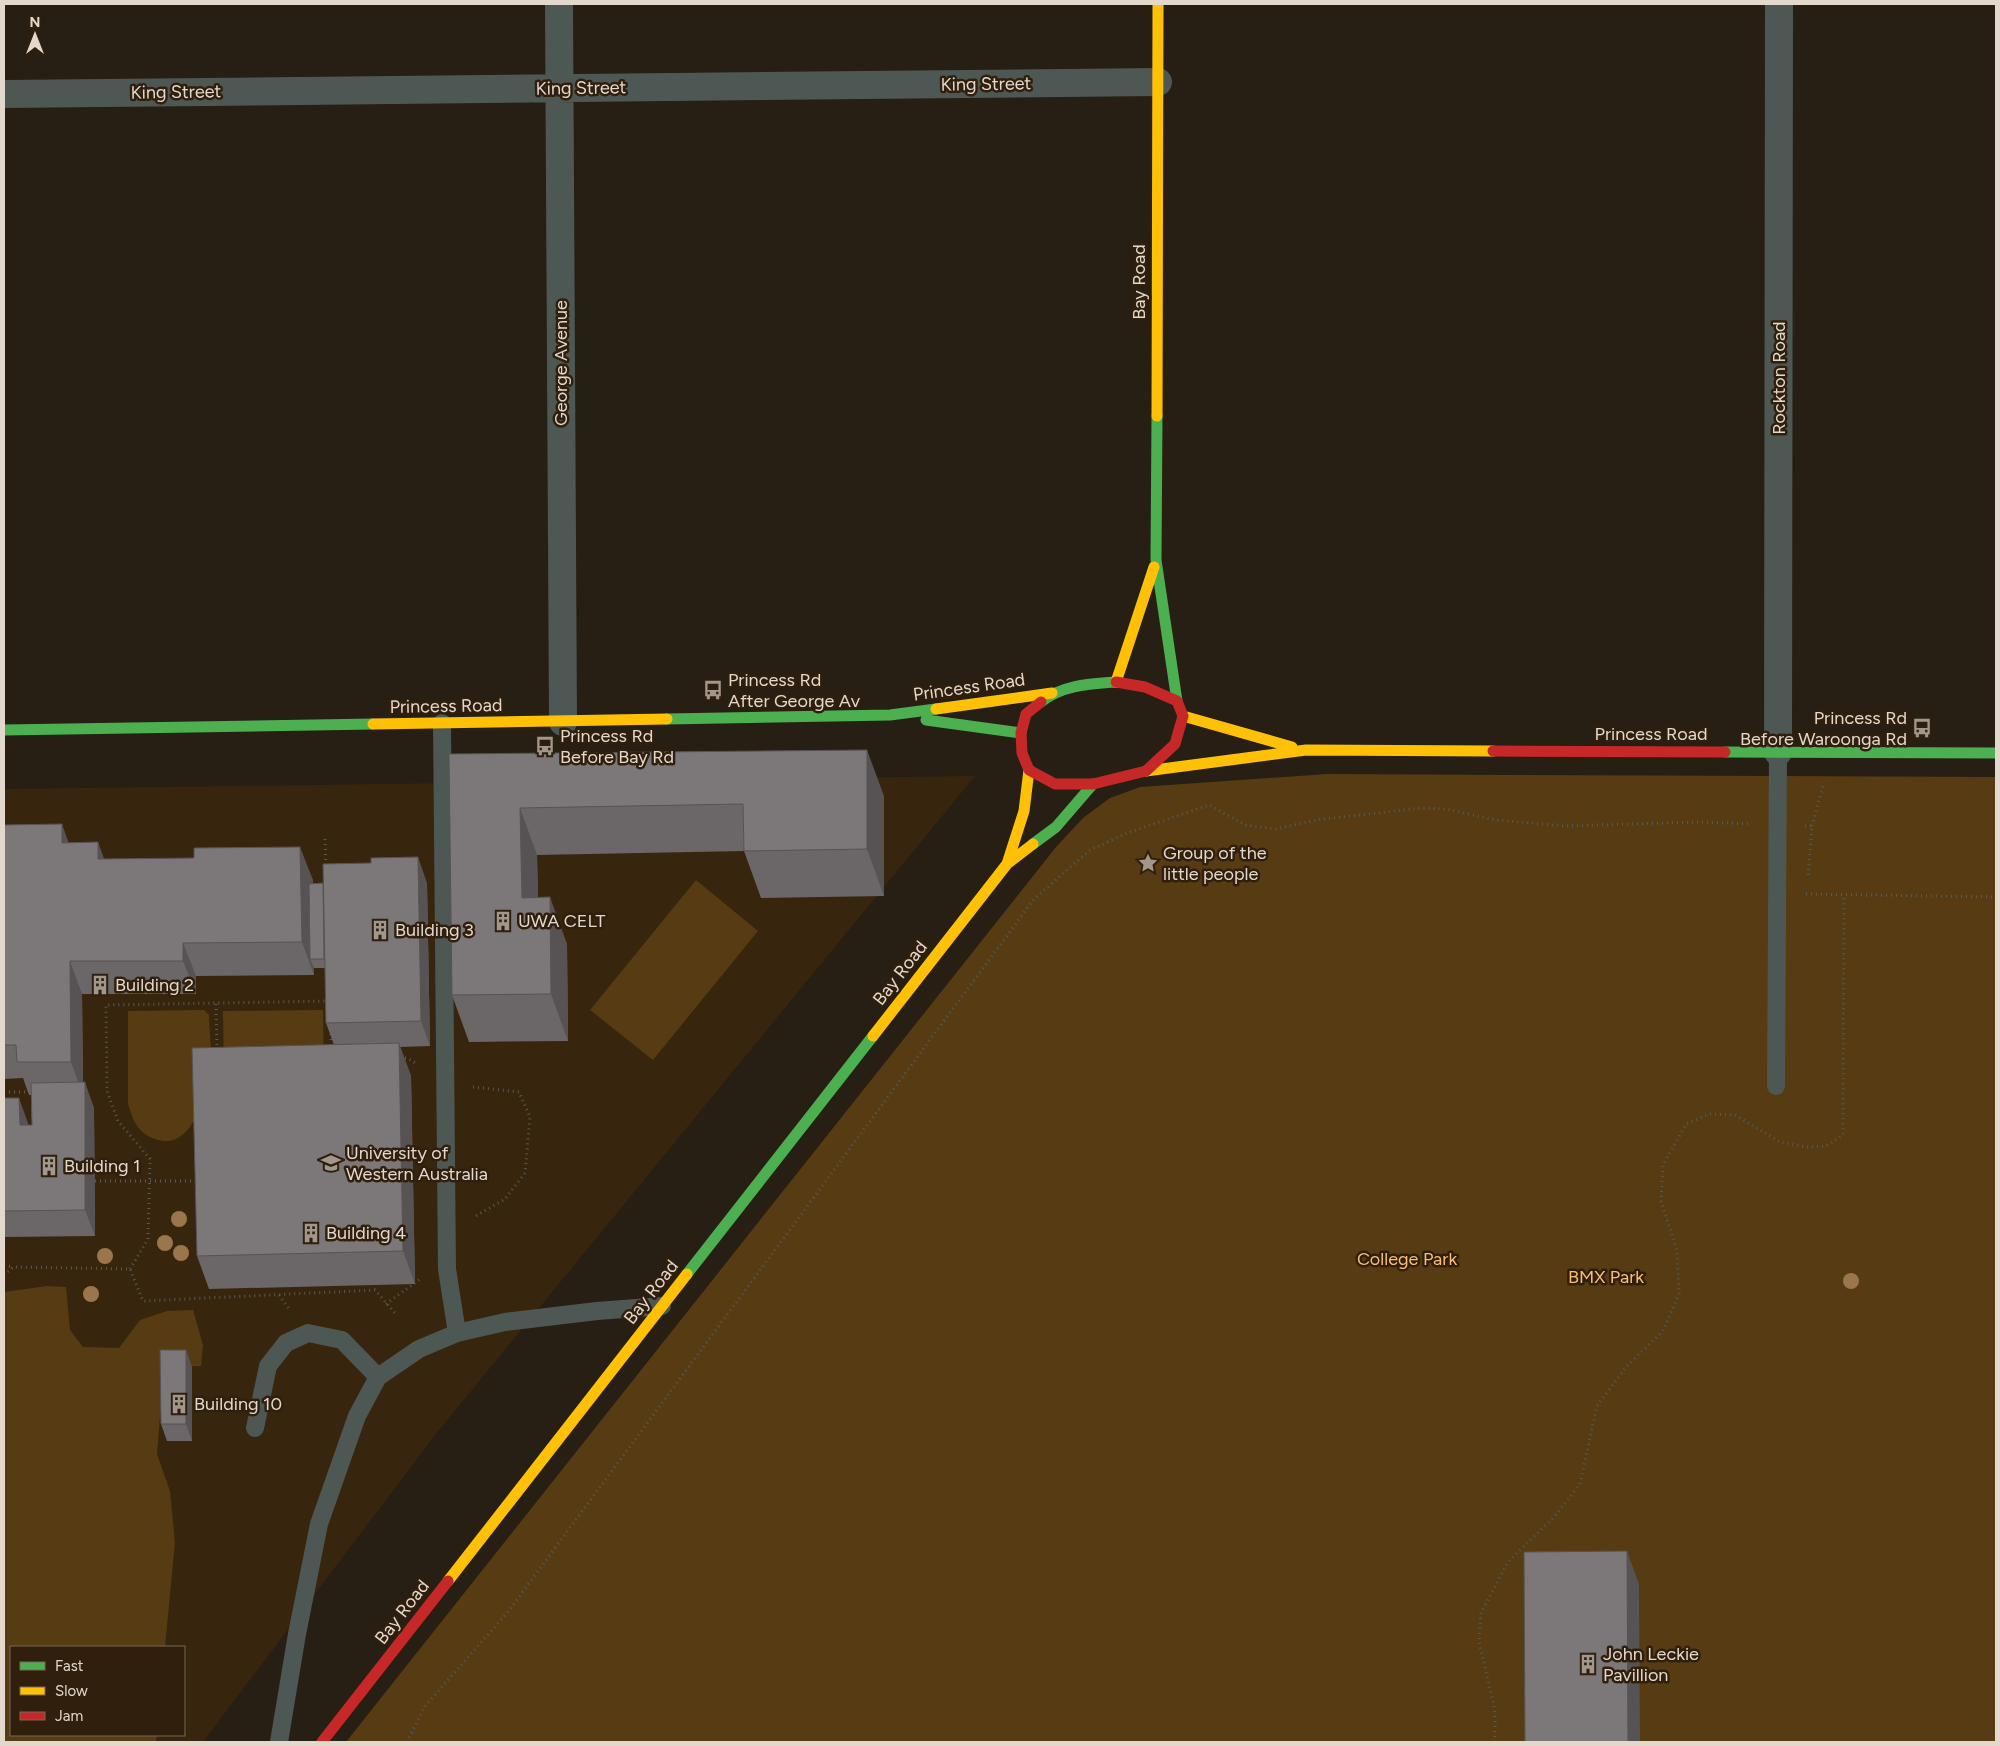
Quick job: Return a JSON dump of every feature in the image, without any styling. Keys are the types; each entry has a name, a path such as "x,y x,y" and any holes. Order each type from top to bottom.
{"street":[{"name":"George Avenue","path":"559,4 563,722"},
{"name":"Bay Road","path":"1158,4 1156,560 1177,701"},
{"name":"Rockton Road","path":"1778,752 1779,4"},
{"name":"King Street","path":"4,94 1158,82"},
{"name":"Bay Road","path":"1116,682 1156,560"},
{"path":"1116,682 1145,687 1177,701 1183,716 1175,744 1146,771 1093,784 1055,784 1029,770 1022,754 1021,733 1026,714 1052,693 1081,686 1116,682"},
{"name":"Princess Road","path":"4,730 890,716 1052,693"},
{"name":"Princess Road","path":"890,716 1021,733"},
{"name":"Princess Road","path":"1183,716 1306,750"},
{"name":"Princess Road","path":"1146,771 1306,750 1996,753"},
{"name":"Bay Road","path":"1007,864 1024,811 1029,770"},
{"name":"Bay Road","path":"322,1742 1007,864 1056,827 1093,784"}],"lane":[{"path":"442,724 446,1223 447,1258 457,1333"},
{"path":"1776,1086 1778,752"},
{"path":"279,1742 297,1634 319,1524 357,1416 378,1377 419,1349 457,1333 514,1321 597,1310 662,1306"},
{"path":"254,1428 268,1366 286,1343 308,1333 326,1335 342,1340 378,1377"}],"path":[{"path":"1824,784 1812,826 1806,896 1996,898"},
{"path":"407,1742 425,1706 507,1613 1034,899 1090,850 1127,833 1209,805 1246,825 1276,830 1316,820 1420,808 1446,809 1496,820 1566,826 1701,822 1812,826"},
{"path":"325,839 326,877"},
{"path":"1495,1742 1494,1711 1479,1641 1482,1613 1508,1562 1554,1517 1580,1484 1597,1406 1627,1366 1663,1331 1679,1294 1677,1250 1661,1201 1663,1165 1686,1124 1710,1114 1735,1115 1780,1142 1808,1147 1826,1146 1843,1135 1844,896"},
{"path":"330,992 330,1010"},
{"path":"130,1270 148,1239 150,1159 118,1121 107,1091 106,1005 330,1001"},
{"path":"216,1004 217,1052"},
{"path":"330,1029 331,1058"},
{"path":"398,1058 407,1058 445,1081 488,1090 519,1092 530,1117 525,1173 505,1199 479,1216 446,1223"},
{"path":"4,1092 29,1092"},
{"path":"95,1181 206,1181"},
{"path":"386,1304 447,1258"},
{"path":"4,1265 13,1267 130,1270"},
{"path":"4,1275 13,1267"},
{"path":"130,1270 143,1301 375,1290 394,1313"}],"shaded area":[{"name":"University of Western Australia","path":"975,776 435,1435 203,1742 4,1742 4,789"}],"green space":[{"name":"College Park","path":"1327,774 1996,777 1996,1742 346,1742 1056,847 1083,818 1110,798 1140,787"},
{"path":"696,880 758,931 653,1060 590,1010"},
{"path":"204,1010 209,1015 211,1058 205,1095 188,1130 170,1141 151,1138 138,1127 132,1117 128,1104 128,1011"},
{"path":"323,1010 324,1075 224,1072 223,1011"},
{"path":"47,1286 66,1287 70,1330 83,1347 119,1348 140,1320 167,1311 193,1310 203,1345 201,1366 164,1367 157,1454 170,1491 175,1542 165,1646 10,1646 10,1736 157,1736 156,1742 4,1742 4,1292"}],"building":[{"path":"867,750 867,849 744,851 743,804 520,808 522,898 550,897 551,994 452,995 449,754"},
{"name":"Building 2","path":"62,824 62,843 98,842 98,859 194,858 194,848 300,847 302,942 183,943 183,961 70,961 71,1062 17,1062 16,1045 4,1045 4,825"},
{"name":"Building 3","path":"418,857 421,1021 326,1023 323,864 371,863 371,858"},
{"path":"323,883 324,959 310,959 309,884"},
{"name":"Building 4","path":"399,1043 403,1251 197,1256 192,1048"},
{"name":"Building 1","path":"85,1082 85,1210 4,1211 4,1098 19,1098 20,1125 32,1125 31,1083"},
{"path":"160,1350 186,1350 186,1424 161,1424"},
{"name":"John Leckie Pavillion","path":"1627,1551 1628,1742 1525,1742 1524,1552"}],"traffic: fast":[{"path":"1157,416 1156,560 1177,701"},
{"path":"1041,702 1049,696 1067,689 1116,682"},
{"path":"667,719 890,715 936,709"},
{"path":"926,720 1021,733"},
{"path":"4,730 373,724"},
{"path":"1725,752 1996,753"},
{"path":"1033,844 1056,827 1093,784"},
{"path":"687,1274 873,1036"}],"traffic: slow":[{"path":"1157,416 1158,4"},
{"path":"1116,682 1154,567"},
{"path":"936,709 1052,693"},
{"path":"1183,716 1292,747"},
{"path":"373,724 667,719"},
{"path":"1146,771 1306,750 1493,751"},
{"path":"1007,864 1024,811 1029,770"},
{"path":"873,1036 1007,864 1033,844"},
{"path":"448,1581 687,1274"}],"traffic: jam":[{"path":"1041,702 1026,714 1021,733 1022,753 1029,770 1055,784 1093,784 1146,771 1175,744 1183,716 1177,701 1145,687 1116,682"},
{"path":"1493,751 1725,752"},
{"path":"322,1742 448,1581"}],"place":[{"name":"Princess Rd After George Av","path":"713,690"},
{"name":"Princess Rd Before Waroonga Rd","path":"1922,728"},
{"name":"Princess Rd Before Bay Rd","path":"545,746"},
{"name":"Group of the little people","path":"1148,863"},
{"name":"UWA CELT","path":"503,921"},
{"name":"Building 3","path":"380,930"},
{"name":"Building 2","path":"100,985"},
{"name":"University of Western Australia","path":"331,1163"},
{"name":"Building 1","path":"49,1166"},
{"name":"Building 4","path":"311,1233"},
{"name":"Building 10","path":"179,1404"},
{"name":"John Leckie Pavillion","path":"1588,1664"}],"park label":[{"name":"BMX Park","path":"1606,1277"}]}
